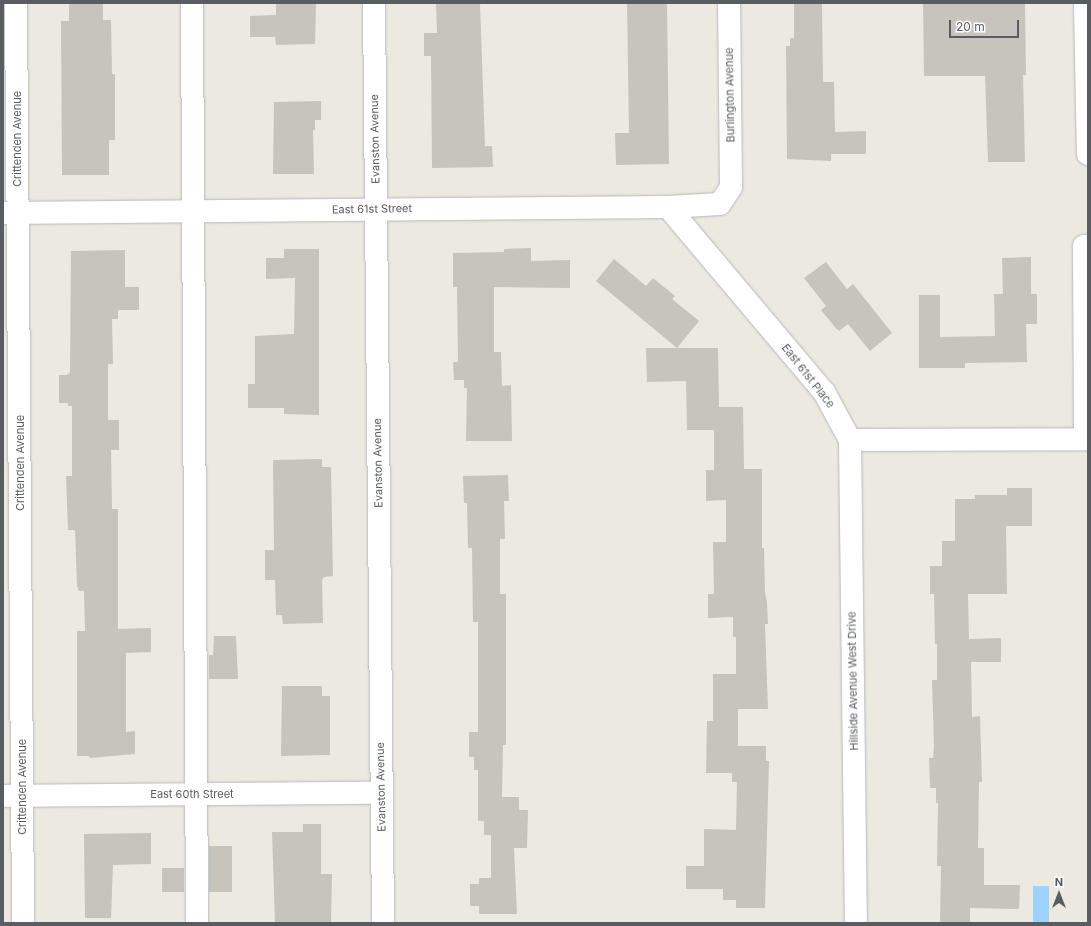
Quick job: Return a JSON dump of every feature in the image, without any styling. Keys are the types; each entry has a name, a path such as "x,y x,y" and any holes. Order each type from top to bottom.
{"street":[{"name":"Crittenden Avenue","path":"16,3 10,213 13,796 23,923"},
{"path":"192,3 195,794 197,923"},
{"name":"Evanston Avenue","path":"374,3 383,923"},
{"name":"Burlington Avenue","path":"729,3 731,187"},
{"path":"1085,3 1088,154"},
{"name":"East 61st Street","path":"10,213 668,207 720,204 731,187"},
{"name":"East 61st Place","path":"668,207 824,392 850,440"},
{"path":"850,440 1086,439 1084,246"},
{"name":"Hillside Avenue West Drive","path":"850,440 856,923"},
{"name":"East 60th Street","path":"13,796 382,793"}],"water":[{"path":"1033,886 1049,886 1049,923 1033,923"}],"building":[{"path":"69,3 103,3 103,20 111,20 112,74 115,74 115,140 109,140 109,175 62,175 61,21 69,21"},
{"path":"276,3 316,3 315,44 276,45 275,37 250,37 250,16 276,15"},
{"path":"436,3 480,3 485,146 492,146 493,167 432,168 431,56 424,56 424,33 437,33"},
{"path":"627,3 667,3 669,164 616,165 615,133 629,133"},
{"path":"794,3 822,3 823,82 834,82 835,132 866,131 866,154 831,154 831,161 787,159 786,46 790,46 790,38 794,38"},
{"path":"923,3 1025,3 1026,75 1023,75 1025,162 988,162 985,76 924,76"},
{"path":"321,101 321,120 315,120 315,130 313,130 314,174 273,174 274,102"},
{"path":"531,248 531,261 570,260 570,288 494,287 494,352 501,352 502,386 511,385 512,441 466,441 467,388 464,388 464,380 454,380 453,362 458,362 457,287 453,287 453,253 504,252 504,249"},
{"path":"284,249 319,249 319,415 284,414 284,408 248,408 248,384 255,384 255,336 294,334 295,278 266,279 266,258 284,258"},
{"path":"125,250 125,287 139,287 139,310 118,310 118,319 112,319 113,364 108,364 108,420 119,420 119,450 111,450 112,509 118,509 118,629 151,628 151,652 126,653 126,732 135,731 135,754 90,758 89,756 77,756 77,631 85,631 84,591 79,591 77,586 75,530 68,530 66,476 72,476 72,406 68,406 68,403 59,403 59,375 67,375 70,372 71,251"},
{"path":"1031,257 1031,294 1037,294 1037,324 1026,324 1027,362 965,363 965,368 919,368 919,295 940,295 940,337 995,336 994,294 1003,294 1002,258"},
{"path":"614,259 646,286 653,278 675,296 672,299 699,321 677,348 596,281"},
{"path":"826,262 847,289 853,284 892,333 870,351 848,324 839,331 834,326 821,310 826,306 804,278"},
{"path":"646,348 718,348 719,407 743,407 744,469 762,469 762,548 764,548 765,593 768,624 765,624 768,709 738,709 738,746 766,746 766,761 769,761 765,908 736,908 736,900 723,900 723,889 686,889 686,866 704,866 704,829 736,830 737,782 732,782 732,773 706,773 707,721 713,721 713,674 736,674 736,637 733,637 733,617 708,618 708,594 714,594 713,542 726,542 726,500 706,501 706,470 714,470 714,430 687,430 686,381 647,382"},
{"path":"322,459 322,467 331,467 333,576 324,577 322,580 323,623 283,624 282,615 276,615 275,580 265,580 265,550 274,550 273,460"},
{"path":"508,475 509,501 504,501 505,539 500,539 500,594 506,594 506,745 503,745 502,797 519,797 519,810 528,810 527,848 514,848 517,914 479,914 479,906 470,906 470,884 479,884 479,878 491,878 491,835 484,835 484,821 478,821 478,770 474,770 474,757 469,757 469,732 478,732 478,622 473,622 472,548 468,548 467,503 464,503 463,476"},
{"path":"1007,488 1032,488 1032,526 1006,526 1007,594 968,594 969,639 1001,638 1001,662 971,662 972,717 980,716 982,782 979,782 978,848 984,848 984,885 1020,885 1019,909 970,908 970,923 940,923 941,866 937,866 938,803 936,803 936,788 930,788 929,758 933,758 934,746 932,680 937,680 937,644 935,644 934,594 930,594 930,566 942,566 942,541 955,541 955,499 975,499 975,495 1007,495"},
{"path":"214,636 236,636 238,679 209,679 209,655 213,655"},
{"path":"282,686 322,686 322,696 330,696 330,755 281,756"},
{"path":"303,824 321,824 321,874 332,874 331,923 275,923 272,832 303,832"},
{"path":"151,833 151,864 113,865 111,918 85,918 84,834"},
{"path":"209,846 232,846 232,892 209,892"},
{"path":"162,868 184,868 184,892 162,892"}]}
